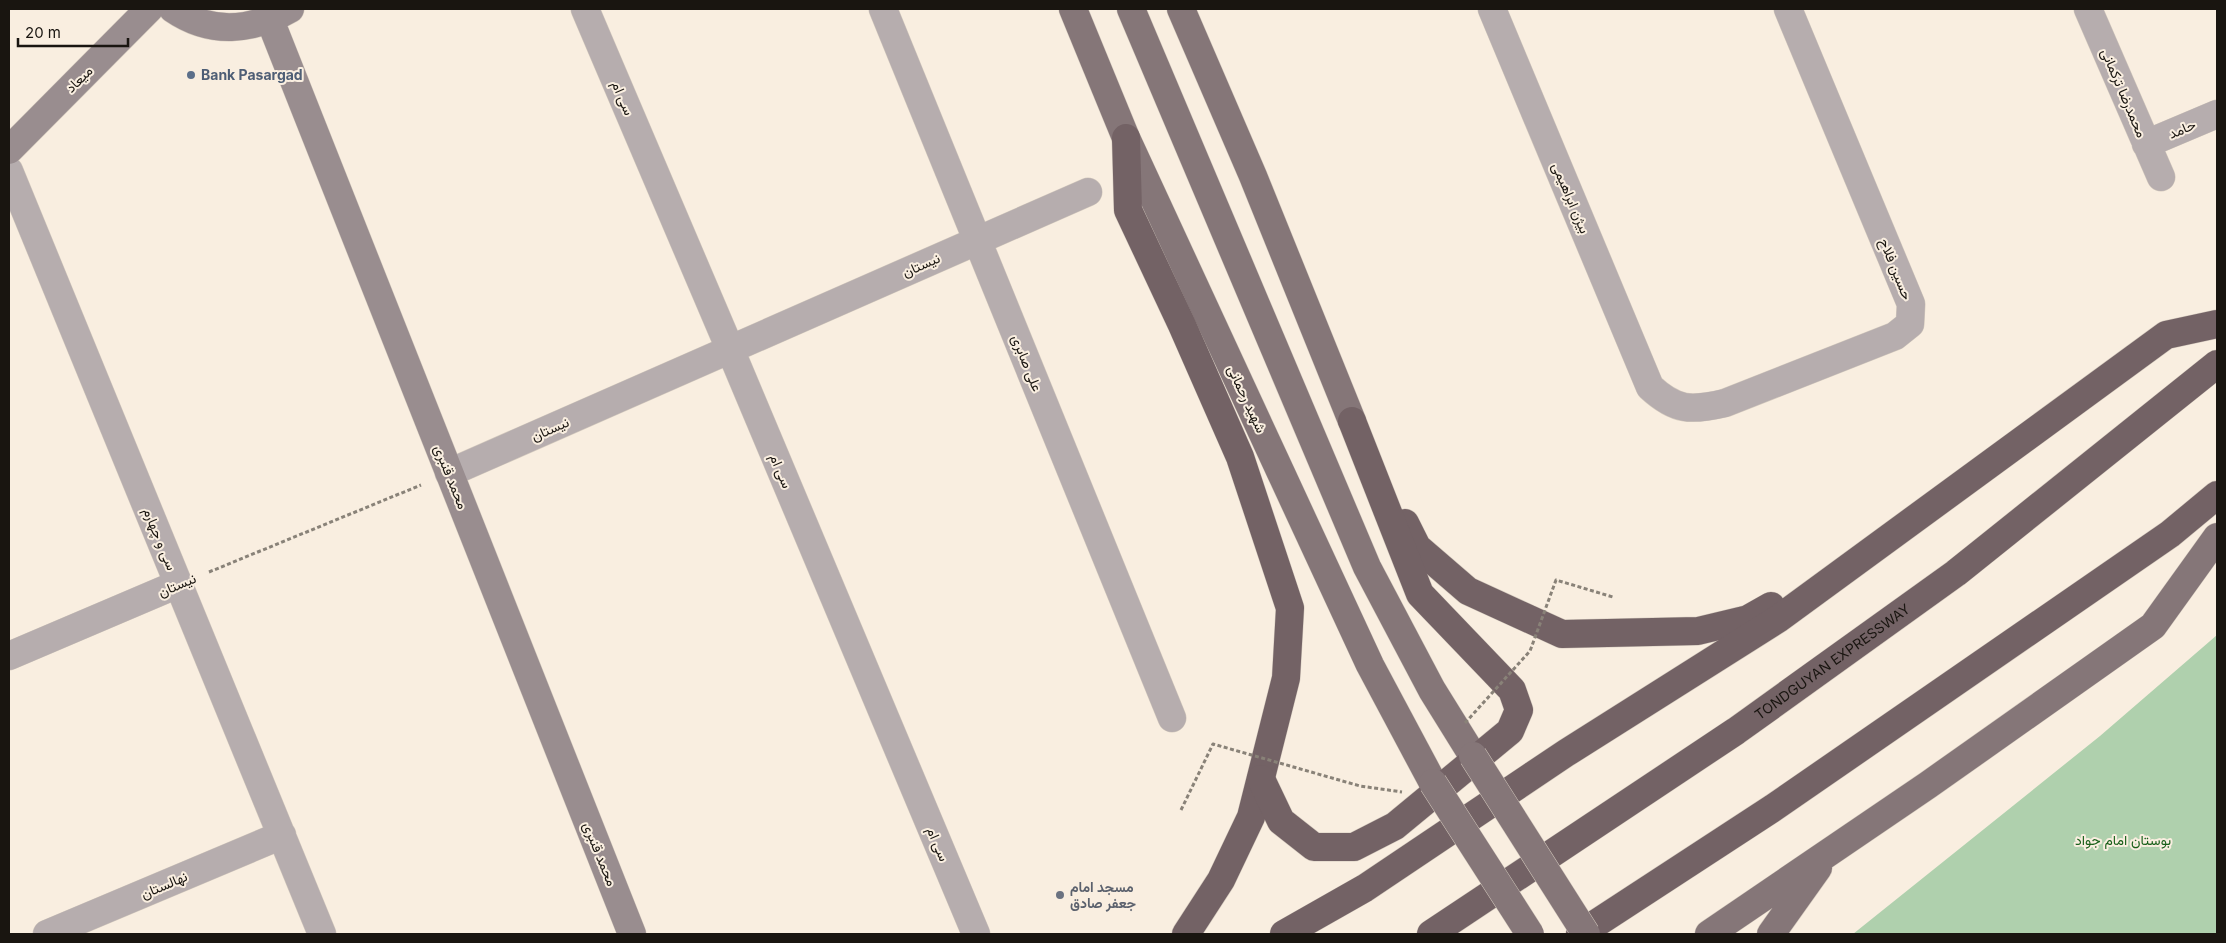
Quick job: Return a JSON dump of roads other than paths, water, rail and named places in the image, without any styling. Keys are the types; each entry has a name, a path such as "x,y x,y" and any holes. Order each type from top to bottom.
{"highway":[{"path":"1126,138 1128,210 1240,457 1290,608 1286,678 1251,816 1221,880 1186,934"},
{"path":"1284,934 1365,888 1566,753 1778,619 2166,335 2217,324"},
{"name":"TONDGUYAN EXPRESSWAY","path":"1431,934 1736,730 1956,573 2217,364"},
{"path":"1261,779 1281,820 1314,847 1354,847 1394,826 1510,731 1519,710 1512,690 1486,660 1420,594 1352,420"},
{"path":"1352,420 1417,547 1468,591 1562,634 1698,632 1748,619 1871,550"},
{"path":"1580,934 1781,802 2170,534 2217,495"}],"main road":[{"name":"شهید رحمانی","path":"1073,9 1126,138 1366,656 1420,784 1530,934"},
{"path":"1131,9 1367,567 1432,690 1586,934"},
{"path":"1181,9 1254,176 1352,420"},
{"path":"1709,934 1928,785 2153,626 2217,537"},
{"path":"1771,934 1830,852"}],"street":[{"name":"میعاد","path":"9,150 149,9"},
{"path":"173,9 183,16 211,26 242,27 280,14"},
{"name":"سی ام","path":"585,9 976,934"},
{"name":"علی صابری","path":"883,9 1172,718"},
{"name":"بیژن ابراهیمی","path":"1492,9 1650,387"},
{"name":"حسین فلاح","path":"1650,387 1666,402 1698,409 1725,403 1895,336 1910,324 1911,304 1788,9"},
{"name":"محمدرضا ترکمانی","path":"2088,9 2161,177"},
{"name":"محمد قنبری","path":"280,14 449,473 632,934"},
{"name":"حامد","path":"2146,144 2217,114"},
{"name":"سی و چهارم","path":"9,171 322,934"},
{"name":"نیستان","path":"449,473 1088,192"},
{"name":"نیستان","path":"9,656 178,584"},
{"name":"نهالستان","path":"47,934 282,835"}],"place":[{"name":"Bank Pasargad","path":"191,75"},
{"name":"مسجد امام جعفر صادق","path":"1060,895"}],"park label":[{"name":"بوستان امام جواد","path":"2123,840"}]}
